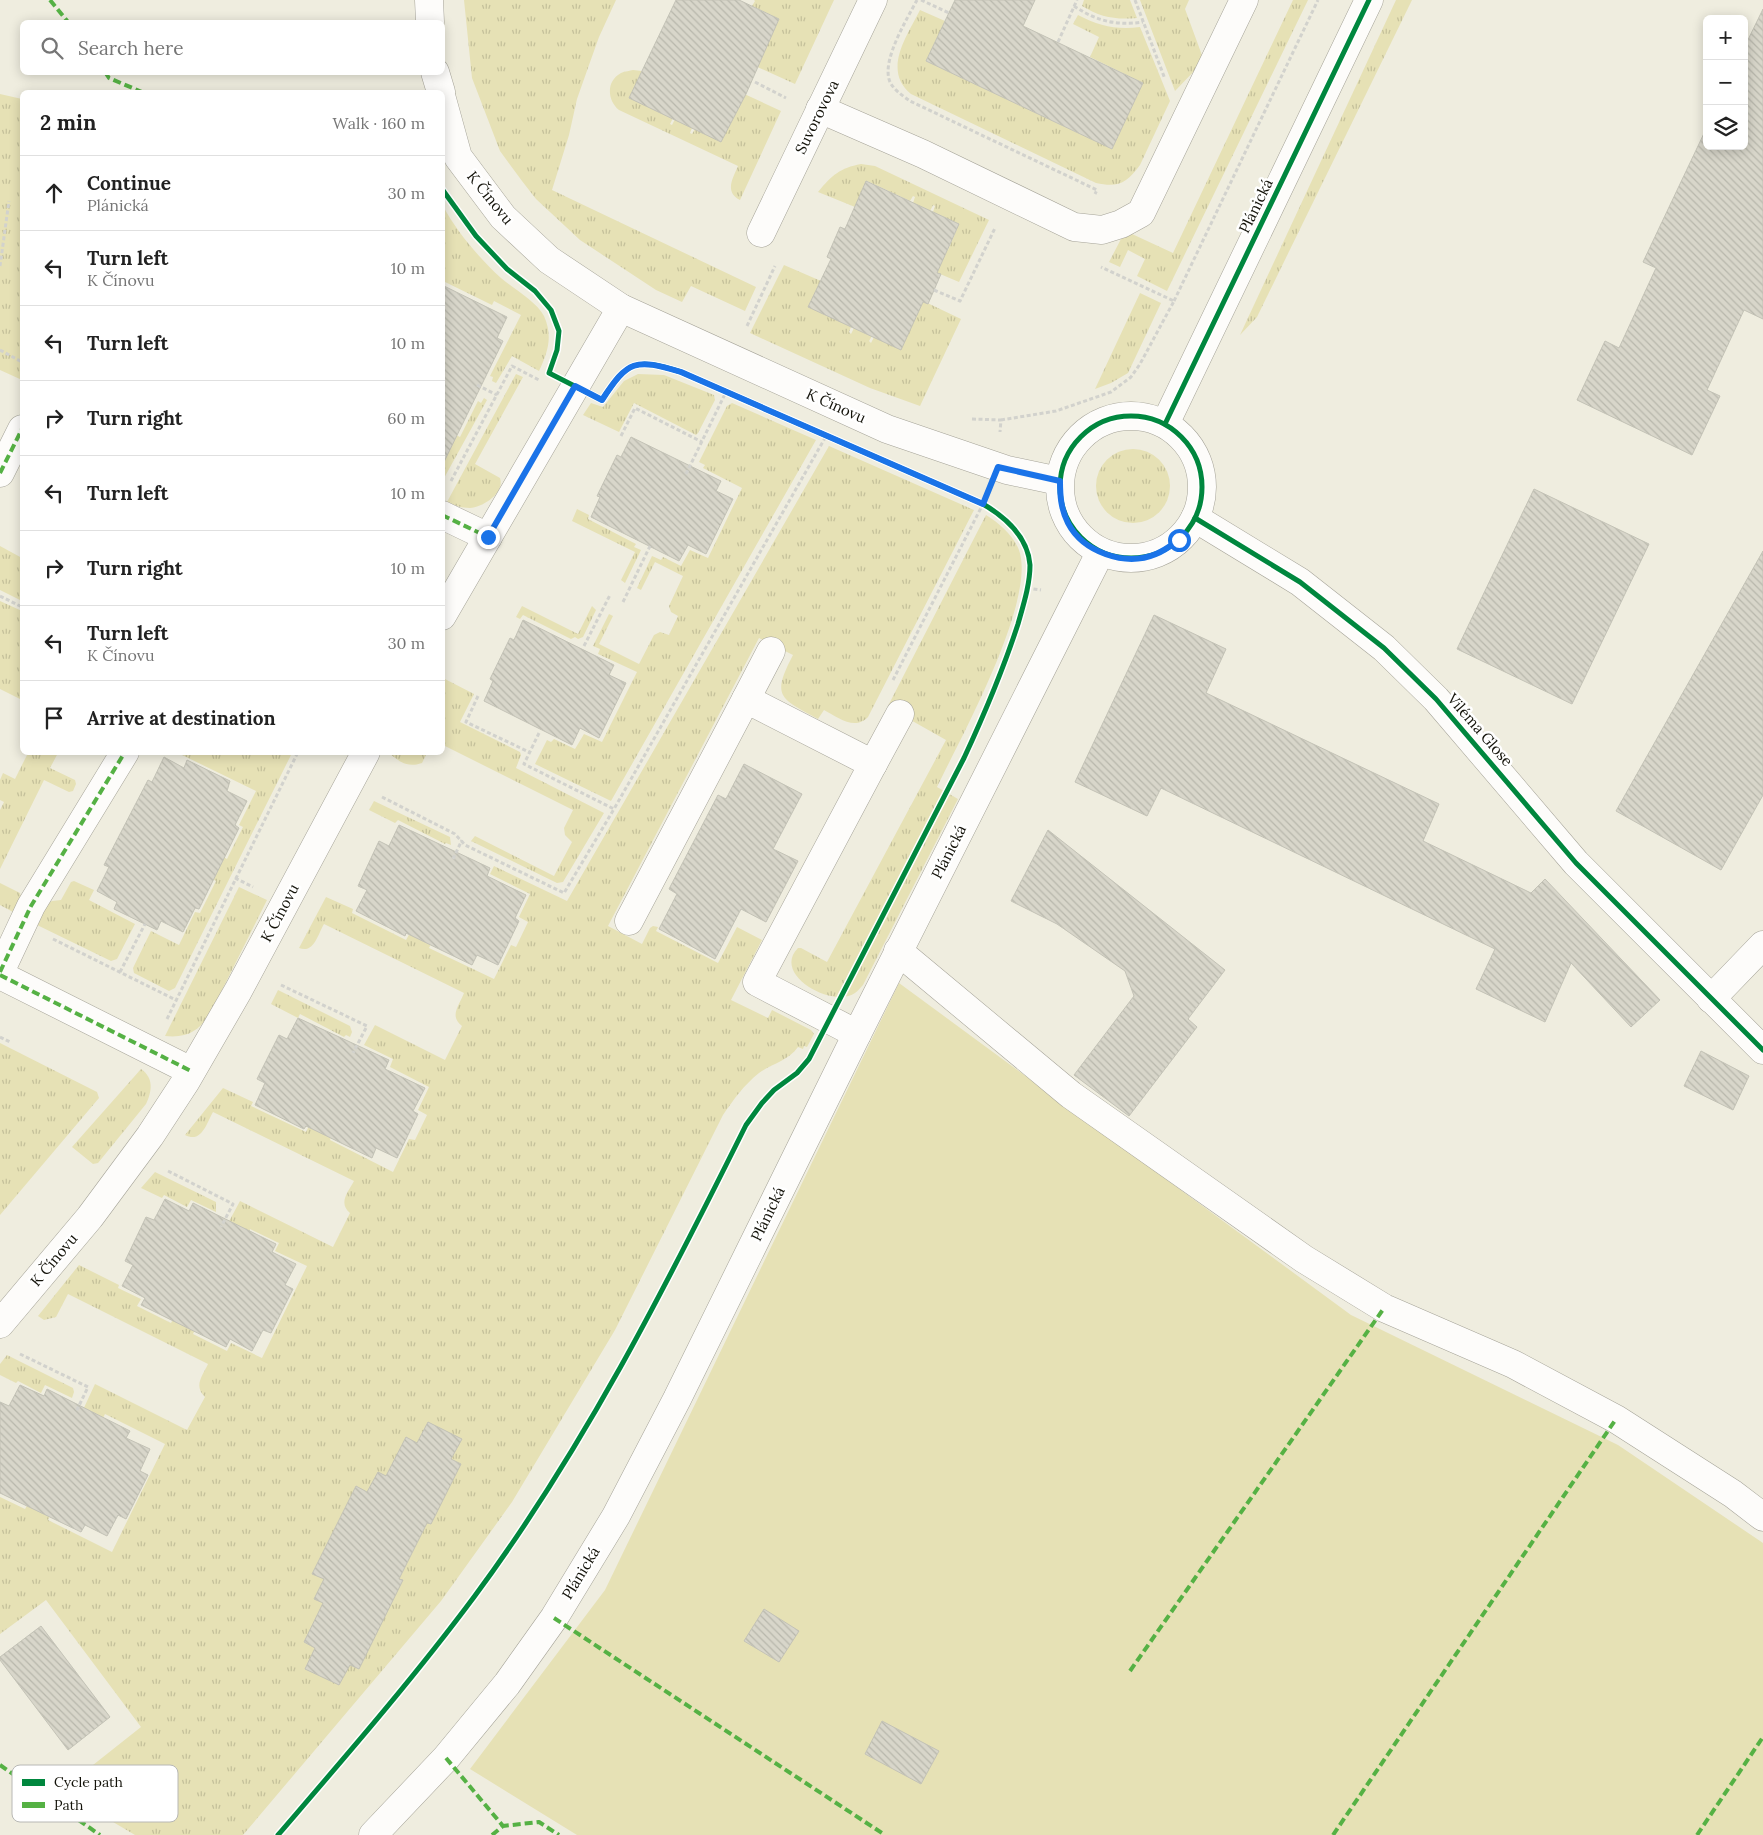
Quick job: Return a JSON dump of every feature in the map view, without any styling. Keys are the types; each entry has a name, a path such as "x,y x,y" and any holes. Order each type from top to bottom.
{"street":[{"path":"429,0 430,20"},
{"name":"Suvorovova","path":"761,233 873,0"},
{"path":"820,109 923,154 1074,227 1102,230 1121,224 1141,213 1244,0"},
{"name":"Plánická","path":"1165,424 1369,0"},
{"path":"437,75 440,90"},
{"name":"K Čínovu","path":"445,110 458,158 502,217 549,260 621,308 887,429 998,467 1060,481"},
{"path":"445,611 621,308"},
{"path":"1138,416 1165,424 1186,441 1199,465 1202,492 1196,518 1179,540 1155,555 1128,559 1100,553 1082,540 1068,524 1061,503 1060,481 1068,454 1085,432 1110,419 1138,416"},
{"path":"0,473 20,433"},
{"path":"445,516 488,537"},
{"name":"Viléma Glose","path":"1196,518 1300,582 1384,648 1436,699 1576,863 1763,1050"},
{"name":"Plánická","path":"373,1835 446,1758 507,1684 554,1618 616,1516 681,1390 898,951 1100,553"},
{"path":"629,921 772,651"},
{"path":"746,699 873,764"},
{"path":"857,1034 757,982 900,714"},
{"path":"124,755 31,906 0,973 191,1071"},
{"name":"K Čínovu","path":"0,1324 90,1217 150,1136 238,991 364,755"},
{"path":"1711,999 1763,945"},
{"path":"898,951 1071,1095 1304,1259 1384,1308 1513,1364 1616,1419 1733,1494 1763,1517"}],"path":[{"path":"917,0 894,48 889,63 889,80 895,89 910,102 938,116 1097,190 1079,227"},
{"path":"921,0 948,13"},
{"path":"1058,42 1077,0"},
{"path":"1135,0 1184,126"},
{"path":"969,419 1001,420 1056,411 1111,392 1135,371 1174,302 1318,0"},
{"path":"1074,6 1089,16 1106,22 1131,24 1143,22"},
{"path":"755,82 793,102"},
{"path":"0,266 9,201"},
{"path":"934,290 960,302 996,227"},
{"path":"746,327 778,260"},
{"path":"1094,263 1174,302"},
{"path":"0,350 20,361"},
{"path":"447,488 512,366 544,382 549,373 575,386"},
{"path":"477,385 497,395"},
{"path":"719,388 736,396"},
{"path":"686,474 726,392"},
{"path":"621,436 635,408 702,442"},
{"path":"890,686 983,504 998,467 1001,420"},
{"path":"817,431 835,439"},
{"path":"378,795 455,834 466,845 564,893 614,809 826,435"},
{"path":"974,500 989,508"},
{"path":"623,602 650,546"},
{"path":"1026,594 1028,580"},
{"path":"584,646 610,595"},
{"path":"0,596 20,606"},
{"path":"478,696 466,722 529,752"},
{"path":"539,733 524,764 614,809"},
{"path":"151,1051 297,755"},
{"path":"453,859 462,840"},
{"path":"22,924 176,1000"},
{"path":"120,972 145,924"},
{"path":"275,982 366,1026 353,1053"},
{"path":"0,1037 10,1042"},
{"path":"164,1169 233,1204 221,1227"},
{"path":"13,1351 88,1387 76,1412"}],"green space":[{"path":"464,0 616,0 599,37 577,99 569,135 552,190 756,287 745,311 691,286 682,302 656,290 580,240 536,199 500,151 472,78"},
{"path":"754,0 834,0 795,84 753,65 767,45 779,19 752,6"},
{"path":"1084,0 1130,0 1137,18 1122,19 1095,13 1082,6"},
{"path":"1140,0 1189,0 1185,9 1203,58 1199,66 1175,91"},
{"path":"1293,0 1308,0 1167,291 1137,276 1145,259 1128,250 1120,267 1109,262 1121,239 1132,234 1173,253"},
{"path":"1396,0 1412,0 1257,317 1240,335"},
{"path":"920,10 945,21 926,61 1112,149 1143,83 1090,57 1099,37 1073,24 1078,15 1108,26 1140,27 1170,101 1140,165 1131,176 1121,183 1110,185 1096,183 911,94 903,85 898,74 898,64 904,42"},
{"path":"633,70 642,71 630,98 673,118 670,124 672,125 675,119 692,128 690,133 692,134 695,129 740,92 781,111 740,200 735,197 731,189 732,180 738,166 619,110 615,106 610,96 613,81 621,73"},
{"path":"0,94 20,99 20,379 0,370"},
{"path":"861,164 875,166 989,220 959,282 933,271 943,249 948,250 959,224 933,212 935,206 933,205 930,211 913,203 915,197 913,196 910,201 867,181 855,207 818,192 837,173"},
{"path":"445,209 462,235 485,262 501,278 531,301 544,316 549,337 545,357 539,371 512,356 496,383 492,381 493,377 490,376 521,315 494,301 492,305 445,282"},
{"path":"784,265 821,281 851,327 849,332 851,334 854,328 872,336 869,341 871,343 874,337 919,299 961,319 920,406 870,388 750,333"},
{"path":"1140,293 1161,303 1128,373 1111,383 1095,389"},
{"path":"516,374 523,377 475,464 500,478 501,484 499,489 487,502 475,507 464,507 447,502"},
{"path":"638,374 664,375 714,395 715,400 696,435 634,403 619,432 583,415 591,403 603,407 624,381"},
{"path":"484,398 487,400 445,476 445,447 452,433 460,437 478,401 481,403"},
{"path":"732,403 816,440 611,801 535,764 547,740 551,742 554,739 575,749 584,734 602,742 637,672 598,654 600,649 593,646 609,614 613,616 599,644 639,664 654,635 660,632 669,635 678,616 671,612 669,606 683,576 655,562 641,590 637,588 652,556 661,560 663,557 681,566 690,550 708,558 742,488 703,468 705,465 699,462 727,406"},
{"path":"829,446 974,510 868,717 863,721 852,723 824,710 818,719 788,701 783,695 781,688 786,669 793,655 759,638 608,926 642,944 650,928 653,926 658,927 656,931 718,963 737,927 762,940 731,1000 768,1018 772,1010 811,1030 814,1034 807,1047 804,1046 803,1049 798,1047 785,1059 759,1073 731,1103 723,1115 615,1330 512,1502 441,1601 243,1835 135,1835 113,1822 178,1822 178,1765 93,1765 141,1727 46,1600 0,1634 0,1497 25,1509 34,1494 55,1504 48,1520 112,1552 165,1444 105,1414 101,1422 82,1412 95,1384 187,1430 205,1397 201,1393 199,1385 208,1364 68,1294 56,1317 44,1320 38,1316 79,1265 119,1285 118,1288 141,1299 137,1306 171,1323 179,1308 200,1319 193,1334 227,1351 231,1343 262,1358 307,1266 275,1251 279,1243 250,1229 247,1237 226,1227 240,1201 333,1247 350,1213 346,1209 344,1201 354,1181 213,1112 200,1134 196,1137 185,1135 223,1088 253,1102 251,1106 306,1132 310,1124 332,1134 330,1140 393,1172 409,1139 415,1140 427,1115 418,1110 429,1087 390,1067 393,1059 364,1045 375,1025 445,1060 462,1026 456,1018 456,1011 464,993 324,924 312,946 304,949 299,948 326,897 353,909 352,913 406,940 411,931 432,942 429,948 494,979 511,945 516,947 528,922 519,917 530,894 490,874 494,866 567,901"},
{"path":"1133,449 1147,452 1159,460 1167,472 1170,486 1167,500 1159,512 1147,520 1133,523 1119,520 1107,512 1099,500 1096,486 1099,472 1107,460 1119,452"},
{"path":"577,509 589,515 588,519 636,544 634,547 641,550 625,583 621,580 635,552 572,521"},
{"path":"986,515 1013,539 1019,550 1022,573 1017,601 1007,634 978,704 937,787 958,799 863,985 855,993 845,997 833,997 808,987 793,969 792,958 798,948 801,948 827,962 946,740 888,706"},
{"path":"0,546 20,557 20,600 0,590"},
{"path":"0,601 20,610 20,699 0,689"},
{"path":"522,606 578,634 592,606 596,610 583,637 571,639 523,615 520,619 516,617"},
{"path":"445,679 474,694 460,722 520,752 521,755 516,768 604,813 563,882 557,883 471,841 475,836 554,876 572,842 565,835 564,828 573,810 445,746"},
{"path":"27,755 57,755 50,768 75,780 76,784 73,791 69,792 44,780 0,869 0,810 4,802 0,800 0,780 3,773 15,779"},
{"path":"182,755 291,755 175,988 169,991 134,973 133,968 151,931 179,945 195,912 200,913 216,881 205,875 216,853 227,859 243,827 239,825 256,791"},
{"path":"392,755 426,755 422,763 412,765 400,761"},
{"path":"374,801 450,837 451,845 445,844 398,820 395,823 369,810"},
{"path":"74,881 94,890 89,900 135,924 117,959 111,961 37,925 44,905 52,901 61,900 71,882"},
{"path":"0,883 20,893 21,898 13,912 0,905"},
{"path":"239,887 267,900 207,1018 190,1033 165,1036"},
{"path":"899,983 1351,1315 1618,1445 1763,1543 1763,1835 577,1835 470,1769 605,1590"},
{"path":"278,990 350,1026 352,1032 350,1037 346,1035 344,1037 300,1014 298,1018 271,1004"},
{"path":"0,1043 97,1092 99,1098 0,1215"},
{"path":"141,1069 148,1076 151,1085 146,1104 98,1163 93,1164 72,1147"},
{"path":"155,1172 216,1202 216,1212 191,1200 187,1207 164,1195 162,1198 141,1188"},
{"path":"7,1355 73,1388 72,1398 45,1385 41,1393 18,1381 16,1383 0,1375 0,1364"}],"building":[{"path":"676,0 739,0 779,19 746,94 721,142 629,98"},
{"path":"955,0 1035,0 1023,26 1143,83 1112,149 926,61"},
{"path":"1763,9 1763,319 1744,310 1707,390 1720,396 1692,455 1577,400 1605,341 1619,348 1656,268 1643,262 1703,135 1703,150 1748,150 1748,40"},
{"path":"866,181 959,224 937,273 941,274 928,304 923,302 901,350 808,307 831,259 827,257 840,227 845,229"},
{"path":"445,286 507,317 497,338 503,341 445,460"},
{"path":"631,437 721,481 716,491 733,499 706,554 688,545 679,561 591,517 600,497 597,496 617,455 621,457"},
{"path":"1534,489 1649,544 1572,704 1457,649"},
{"path":"1763,551 1763,795 1721,870 1616,811"},
{"path":"1154,615 1226,649 1206,693 1439,804 1423,841 1531,893 1545,879 1660,1000 1631,1027 1571,963 1545,1022 1476,989 1495,949 1161,788 1147,816 1075,782"},
{"path":"523,620 614,665 609,675 626,683 599,738 580,728 572,745 484,701 493,681 490,679 510,638 514,640"},
{"path":"164,757 184,768 187,760 230,781 227,791 247,801 235,825 239,828 199,909 195,908 183,932 161,921 157,930 114,909 117,902 97,891 109,867 104,865 148,780 152,782"},
{"path":"744,764 802,794 773,849 798,861 766,922 741,909 715,959 659,929 677,894 669,889 718,795 726,799"},
{"path":"399,825 490,868 487,876 526,895 515,918 519,921 498,965 477,955 472,965 406,933 405,936 356,911 367,890 358,886 379,841 389,846"},
{"path":"1048,830 1225,970 1188,1019 1197,1027 1129,1116 1074,1075 1134,996 1125,971 1057,924 1011,901"},
{"path":"298,1018 389,1060 385,1069 425,1088 413,1111 418,1114 397,1158 376,1148 372,1158 306,1126 304,1129 255,1105 265,1083 257,1079 279,1035 287,1039"},
{"path":"1701,1051 1749,1076 1733,1110 1684,1086"},
{"path":"165,1199 189,1211 193,1203 276,1244 272,1252 296,1264 285,1285 293,1289 271,1333 263,1330 252,1351 230,1339 226,1347 141,1305 145,1298 122,1286 133,1265 125,1261 146,1217 154,1220"},
{"path":"20,1385 44,1396 47,1389 130,1431 126,1438 150,1449 140,1471 148,1475 126,1519 118,1515 107,1536 85,1525 81,1532 0,1493 0,1402 9,1406"},
{"path":"428,1422 462,1439 451,1459 461,1464 431,1524 427,1523 399,1579 403,1580 359,1669 350,1665 339,1685 305,1669 315,1648 304,1642 323,1603 314,1599 324,1579 312,1574 356,1486 367,1492 378,1472 386,1476 406,1437 417,1443"},
{"path":"764,1609 799,1631 779,1662 744,1641"},
{"path":"41,1626 110,1717 68,1750 0,1660 0,1657"},
{"path":"882,1721 939,1751 921,1784 865,1754"}],"marked path":[{"path":"50,0 66,20"},
{"path":"107,75 109,78 137,90"},
{"path":"0,473 20,433"},
{"path":"445,516 488,537"},
{"path":"0,972 31,906 123,755"},
{"path":"0,975 191,1071"},
{"path":"1130,1671 1384,1308"},
{"path":"1333,1835 1616,1419"},
{"path":"554,1618 885,1835"},
{"path":"1697,1835 1763,1737"},
{"path":"446,1758 503,1826"},
{"path":"0,1765 12,1773"},
{"path":"81,1822 100,1835"},
{"path":"492,1835 503,1826 539,1822 559,1835"}],"cycle path":[{"path":"1165,424 1369,0"},
{"path":"278,1835 427,1658 514,1541 587,1426 620,1367 685,1247 746,1125 774,1090 797,1073 809,1059 964,758 993,692 1012,641 1028,588 1030,573 1028,555 1020,537 1007,522 983,504 681,372 653,365 643,364 634,366 626,370 619,377 602,400 549,373 557,350 559,331 551,310 535,291 507,269 476,236 445,193"},
{"path":"1131,416 1145,417 1158,421 1181,437 1197,460 1201,473 1202,487 1201,501 1197,514 1181,537 1158,553 1145,557 1131,558 1117,557 1104,553 1081,537 1065,514 1061,501 1060,487 1061,473 1065,460 1081,437 1104,421 1117,417 1131,416"},
{"path":"1195,518 1300,582 1384,648 1436,699 1576,863 1763,1050"}],"route":[{"path":"488,537 575,386 602,400 620,374 631,367 648,362 681,372 983,504 998,467 1060,481 1061,503 1068,524 1082,540 1100,553 1128,559 1155,555 1179,540"}]}
